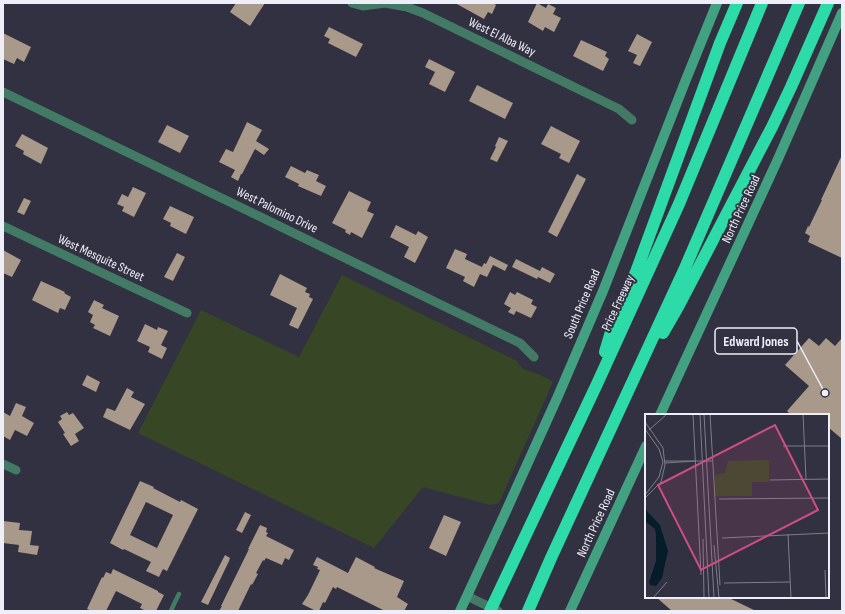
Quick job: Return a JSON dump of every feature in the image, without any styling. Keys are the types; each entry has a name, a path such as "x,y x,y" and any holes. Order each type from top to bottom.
{"highway":[{"path":"597,384 612,325 636,272 720,43 737,3"},
{"name":"Price Freeway","path":"489,608 597,384 680,204 762,3"},
{"path":"528,611 685,268 799,3"},
{"path":"622,404 678,307 772,126 828,3"}],"main road":[{"name":"South Price Road","path":"460,611 558,396 603,291 717,3"},
{"name":"North Price Road","path":"660,414 778,158 842,13"},
{"name":"North Price Road","path":"570,611 645,448"}],"street":[{"name":"West El Alba Way","path":"352,3 363,6 385,3 407,7 423,13 619,109 632,120"},
{"name":"West Palomino Drive","path":"3,92 520,343 534,357"},
{"name":"West Mesquite Street","path":"3,226 187,313"},
{"path":"3,464 16,470"},
{"path":"467,596 489,608"}],"lane":[{"path":"171,611 179,594"}],"green space":[{"path":"342,275 517,361 524,369 553,382 499,503 490,505 423,487 374,548 138,433 201,310 299,357"}],"building":[{"path":"236,3 265,3 250,26 230,12"},
{"path":"455,3 493,3 496,5 492,14 488,12 484,19"},
{"path":"537,3 546,8 548,4 556,8 553,14 561,18 554,32 545,27 543,31 528,22"},
{"path":"329,27 363,44 356,57 328,43 330,39 324,36"},
{"path":"3,33 31,47 24,62 17,58 14,64 3,59"},
{"path":"637,34 652,42 640,66 633,63 637,55 628,51"},
{"path":"581,40 607,52 605,56 609,59 603,71 573,56"},
{"path":"429,59 455,72 445,92 429,84 435,72 425,67"},
{"path":"477,85 513,103 505,119 469,101"},
{"path":"247,122 262,130 256,141 269,149 264,155 255,149 238,181 231,177 235,170 219,162 226,149 233,152"},
{"path":"167,125 189,136 180,153 158,142"},
{"path":"551,126 580,141 569,163 559,158 561,154 541,144"},
{"path":"22,134 48,148 41,164 23,154 24,151 15,146"},
{"path":"499,137 508,141 497,162 490,159"},
{"path":"842,155 842,258 808,242 810,236 805,233 822,200"},
{"path":"291,166 305,173 307,170 319,175 316,181 326,186 321,196 298,186 299,184 285,177"},
{"path":"577,174 586,179 557,237 548,232"},
{"path":"133,187 146,193 134,217 122,211 124,207 117,204 122,194 128,197"},
{"path":"349,191 371,202 367,211 374,214 362,238 351,232 350,235 345,232 346,230 332,223"},
{"path":"24,198 31,201 24,215 17,212"},
{"path":"170,206 194,217 186,234 170,226 171,223 163,219"},
{"path":"396,225 416,235 418,231 428,237 415,263 404,257 409,247 390,237"},
{"path":"455,249 467,254 465,259 482,267 484,263 486,264 490,256 508,265 505,271 493,265 487,277 480,274 474,287 463,281 465,277 446,268"},
{"path":"3,250 21,260 12,277 3,273"},
{"path":"177,253 185,257 173,281 164,277"},
{"path":"516,259 540,271 542,267 555,274 550,283 538,277 537,279 512,267"},
{"path":"280,274 307,288 305,292 310,294 309,297 313,299 298,329 289,325 297,308 270,295"},
{"path":"41,281 65,292 64,293 71,297 65,310 60,308 58,313 32,300"},
{"path":"510,292 515,295 517,292 533,300 531,304 537,307 531,318 516,311 514,315 508,312 511,308 504,304"},
{"path":"94,300 104,305 102,308 119,316 110,336 93,328 95,325 90,322 93,315 88,312"},
{"path":"145,324 157,330 158,327 168,331 161,345 167,348 162,359 148,352 150,347 137,341"},
{"path":"809,338 819,346 826,338 835,346 842,338 842,439 829,428 829,414 790,414 787,411 809,386 785,365"},
{"path":"87,375 100,382 96,392 82,385"},
{"path":"127,388 134,392 131,397 145,404 130,430 103,417 107,408 115,411"},
{"path":"16,403 26,407 22,416 34,423 27,436 15,430 10,440 3,436 3,412 10,416"},
{"path":"67,412 69,415 73,413 84,428 75,434 79,441 71,446 63,434 65,433 58,422 62,419 60,416"},
{"path":"140,481 180,502 181,500 198,509 167,571 163,569 159,577 146,571 151,562 110,543","holes":["146,502 173,515 157,548 130,535"]},
{"path":"245,512 251,515 242,533 236,530"},
{"path":"444,515 461,522 446,556 429,548"},
{"path":"3,521 20,523 19,530 32,531 30,545 39,546 37,555 18,552 19,545 3,543"},
{"path":"260,525 267,528 266,532 268,533 266,536 294,550 289,560 285,558 282,565 266,558 264,561 263,560 256,573 258,574 252,585 251,584 238,611 219,611 222,606"},
{"path":"225,555 230,558 229,561 208,605 201,602"},
{"path":"317,557 348,573 356,557 375,567 374,568 404,581 397,597 408,604 404,611 385,611 337,587 336,589 333,587 319,611 302,604 320,570 317,569 318,567 313,565"},
{"path":"113,569 164,595 156,611 146,611 140,608 142,604 116,591 106,611 92,611 87,609 102,577 103,578 106,572 111,574"},
{"path":"657,598 729,598 756,611 672,611"}],"place":[{"name":"Edward Jones","path":"825,393"}]}
